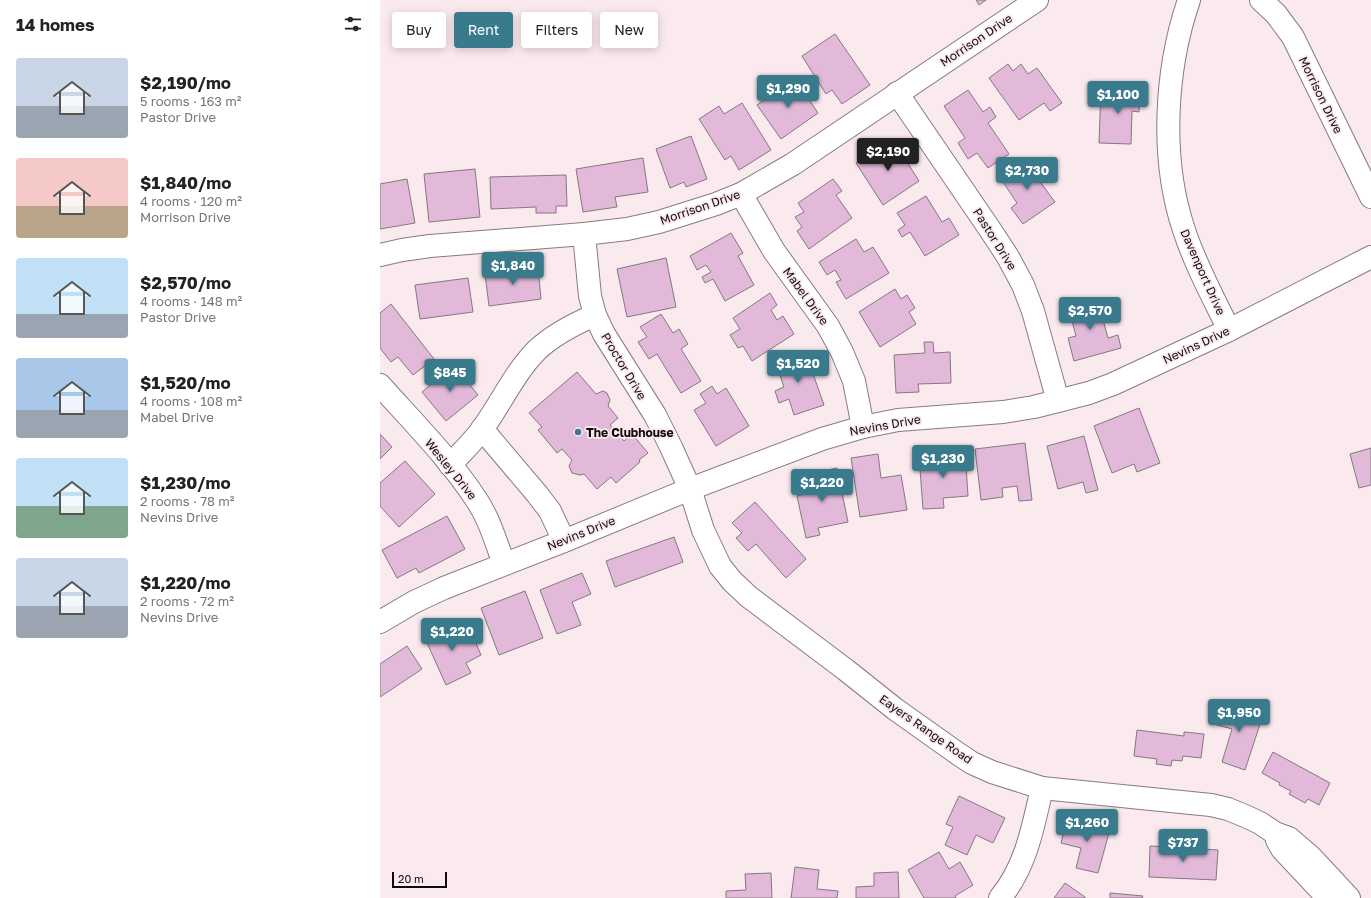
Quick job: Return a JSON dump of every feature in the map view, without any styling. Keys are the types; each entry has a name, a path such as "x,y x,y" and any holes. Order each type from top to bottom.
{"street":[{"name":"Morrison Drive","path":"380,255 430,246 584,234 627,229 659,222 716,204 741,194 793,164 1037,0"},
{"name":"Davenport Drive","path":"1189,0 1181,23 1168,115 1172,178 1184,230 1197,263 1229,330"},
{"name":"Morrison Drive","path":"1261,0 1276,14 1293,37 1371,197"},
{"name":"Pastor Drive","path":"897,93 991,231 1008,257 1023,285 1033,311 1058,401"},
{"name":"Mabel Drive","path":"741,194 774,252 828,326 842,352 854,381 863,427"},
{"name":"Proctor Drive","path":"584,234 590,296 595,315 604,334 671,447 690,489"},
{"name":"Nevins Drive","path":"380,622 414,602 444,588 690,489 822,439 863,427 898,420 1003,412 1034,407 1089,393 1113,384 1229,330 1371,257"},
{"path":"450,465 482,429 522,368 537,350 555,336 575,324 595,315"},
{"name":"Wesley Drive","path":"380,385 450,465 477,500 484,513 504,564"},
{"path":"482,429 546,505 564,541"},
{"name":"Eayers Range Road","path":"690,489 703,530 720,566 732,582 749,597 895,709 957,754 992,772 1042,788 1211,805 1228,809 1260,823 1274,833 1289,838 1310,856 1349,898"},
{"path":"1000,898 1008,888 1021,866 1032,834 1042,788"},
{"name":"Eayers Range Road","path":"1274,833 1282,849 1328,898"}],"building":[{"path":"976,0 986,0 979,5"},
{"path":"835,34 870,85 842,104 832,90 826,94 802,56"},
{"path":"1008,64 1013,71 1021,64 1028,74 1037,68 1062,103 1050,111 1044,103 1019,120 989,78"},
{"path":"795,79 818,113 781,139 757,105"},
{"path":"1101,88 1140,89 1139,112 1132,111 1131,144 1099,143"},
{"path":"968,90 983,112 990,107 996,117 988,123 1009,154 988,168 977,153 968,159 958,143 965,138 944,106"},
{"path":"742,103 771,150 739,170 731,156 725,160 699,119 719,106 724,114"},
{"path":"691,136 707,179 686,187 684,182 670,188 656,149"},
{"path":"893,140 919,181 883,205 856,163"},
{"path":"643,158 648,192 615,197 617,207 583,212 576,169"},
{"path":"1024,159 1034,173 1043,167 1046,173 1038,179 1055,202 1023,224 1011,208 1017,203 999,176"},
{"path":"475,169 480,217 429,222 424,174"},
{"path":"566,175 567,206 556,206 556,213 536,213 536,207 491,209 490,177"},
{"path":"407,179 415,223 380,229 380,184"},
{"path":"833,179 842,191 836,195 852,218 809,249 797,231 802,227 795,217 804,212 798,203"},
{"path":"926,196 942,222 949,218 959,235 925,256 910,232 902,237 898,230 905,225 897,213"},
{"path":"731,233 743,253 738,256 754,285 725,301 713,279 705,283 702,277 711,272 706,265 697,270 690,256"},
{"path":"856,239 864,252 873,247 889,273 846,299 836,282 841,280 835,270 827,275 819,262"},
{"path":"666,258 676,307 627,317 617,269"},
{"path":"538,267 541,299 489,306 485,274"},
{"path":"468,278 473,312 420,319 415,285"},
{"path":"895,289 901,299 907,295 915,308 909,312 916,324 880,347 859,312"},
{"path":"770,293 777,305 771,310 777,320 783,316 794,334 752,361 743,346 738,348 730,335 740,329 733,318"},
{"path":"1097,298 1108,338 1118,335 1121,348 1074,361 1068,338 1076,336 1068,306"},
{"path":"391,304 434,359 413,375 398,357 391,362 380,348 380,313"},
{"path":"661,314 673,333 679,329 688,344 681,349 701,381 681,393 657,354 649,359 638,342 647,337 640,327"},
{"path":"924,342 933,342 934,353 950,352 951,383 918,384 919,392 896,393 894,355 925,353"},
{"path":"805,351 824,405 794,415 789,399 779,403 775,391 784,387 775,361"},
{"path":"454,365 478,395 446,421 422,392"},
{"name":"The Clubhouse","path":"577,372 596,394 603,391 607,393 610,400 608,406 618,418 610,425 624,441 632,434 648,453 616,483 611,477 597,489 584,474 580,475 572,473 569,466 572,460 562,449 557,453 538,430 542,427 529,413"},
{"path":"712,386 717,394 726,388 749,426 716,446 694,410 706,403 700,394"},
{"path":"1139,408 1160,463 1137,472 1134,464 1112,473 1094,426"},
{"path":"380,434 392,447 380,459"},
{"path":"1084,436 1098,490 1086,493 1083,482 1058,489 1047,446"},
{"path":"1025,443 1032,500 1019,501 1017,486 1002,488 1003,497 981,500 975,449"},
{"path":"1371,448 1371,485 1359,488 1350,454"},
{"path":"965,449 968,496 943,498 944,508 923,509 919,456 940,455 941,462 952,461 951,450"},
{"path":"878,454 881,478 901,475 907,510 860,517 851,458"},
{"path":"405,461 435,494 399,527 380,506 380,483"},
{"path":"837,468 848,522 818,528 820,535 806,538 797,496 805,494 802,483 813,481 812,473"},
{"path":"755,502 806,559 786,578 756,544 748,551 736,538 742,533 732,523"},
{"path":"447,516 465,549 419,573 416,568 397,578 382,550"},
{"path":"674,537 683,562 615,587 606,561"},
{"path":"582,573 591,594 572,602 581,625 557,634 540,590"},
{"path":"525,591 543,638 499,655 481,608"},
{"path":"451,622 458,640 472,634 481,655 466,663 471,673 446,685 423,634"},
{"path":"407,646 422,669 380,697 380,664"},
{"path":"1222,701 1263,715 1245,770 1222,762 1232,729 1214,724"},
{"path":"1137,730 1184,736 1184,732 1204,734 1201,758 1183,756 1182,761 1172,760 1171,766 1156,764 1157,759 1134,756"},
{"path":"1273,752 1330,783 1319,805 1308,799 1305,803 1289,794 1291,791 1279,785 1280,783 1262,773"},
{"path":"959,796 1005,818 993,843 976,835 967,855 945,845 953,827 946,824"},
{"path":"1067,818 1110,829 1098,873 1076,868 1081,848 1061,843"},
{"path":"1150,846 1218,850 1216,880 1149,877"},
{"path":"939,852 949,869 960,862 973,885 955,896 956,898 924,898 908,870"},
{"path":"795,867 819,870 817,889 838,891 837,898 791,898"},
{"path":"898,872 899,898 856,898 856,887 874,886 874,873"},
{"path":"771,873 772,898 726,898 726,891 746,890 745,874"},
{"path":"1065,883 1085,897 1085,898 1054,898"},
{"path":"1110,893 1143,896 1142,898 1110,898"}],"place":[{"name":"The Clubhouse","path":"578,432"}]}
